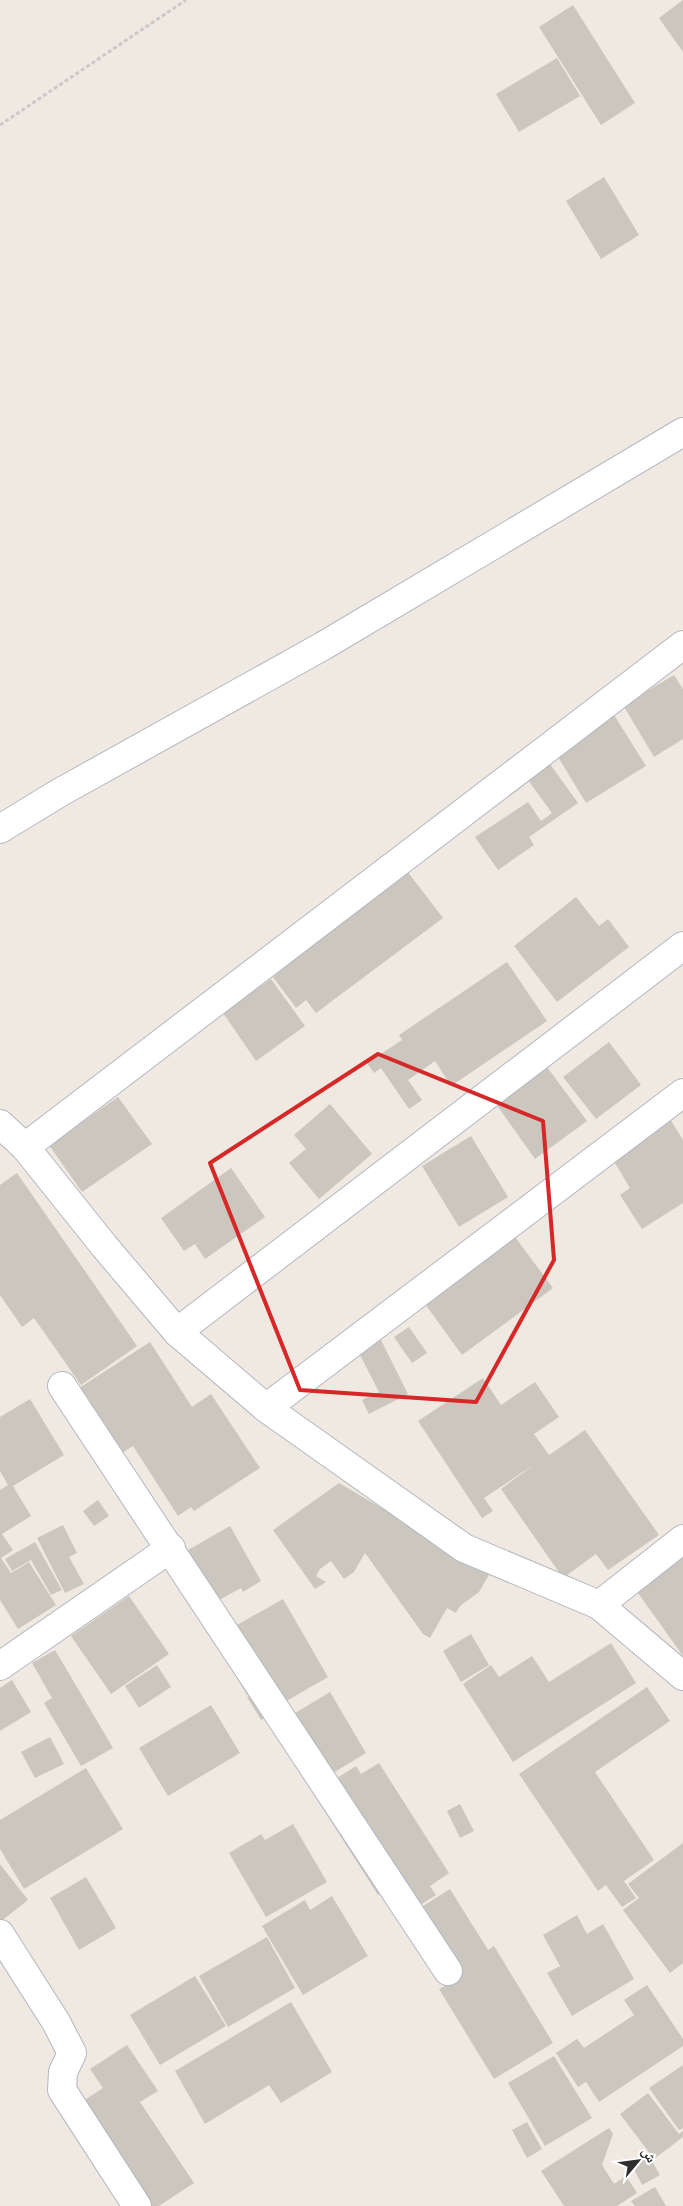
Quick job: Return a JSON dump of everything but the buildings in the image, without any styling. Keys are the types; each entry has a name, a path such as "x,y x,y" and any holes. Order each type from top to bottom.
{"street":[{"path":"0,829 59,793 323,646 683,432"},
{"path":"26,1148 683,645"},
{"path":"177,1332 683,946"},
{"path":"266,1408 683,1093"},
{"path":"0,1124 26,1148 105,1247 177,1332 266,1408 464,1548 599,1605 683,1676"},
{"path":"62,1386 172,1548 448,1971"},
{"path":"599,1605 683,1539"},
{"path":"0,1666 172,1548"},
{"path":"0,1934 56,2022 72,2053 63,2072 62,2090 137,2206"}],"path":[{"path":"0,126 186,0"}],"highlighted area":[{"path":"378,1054 543,1121 554,1260 476,1402 300,1390 210,1163"}]}
